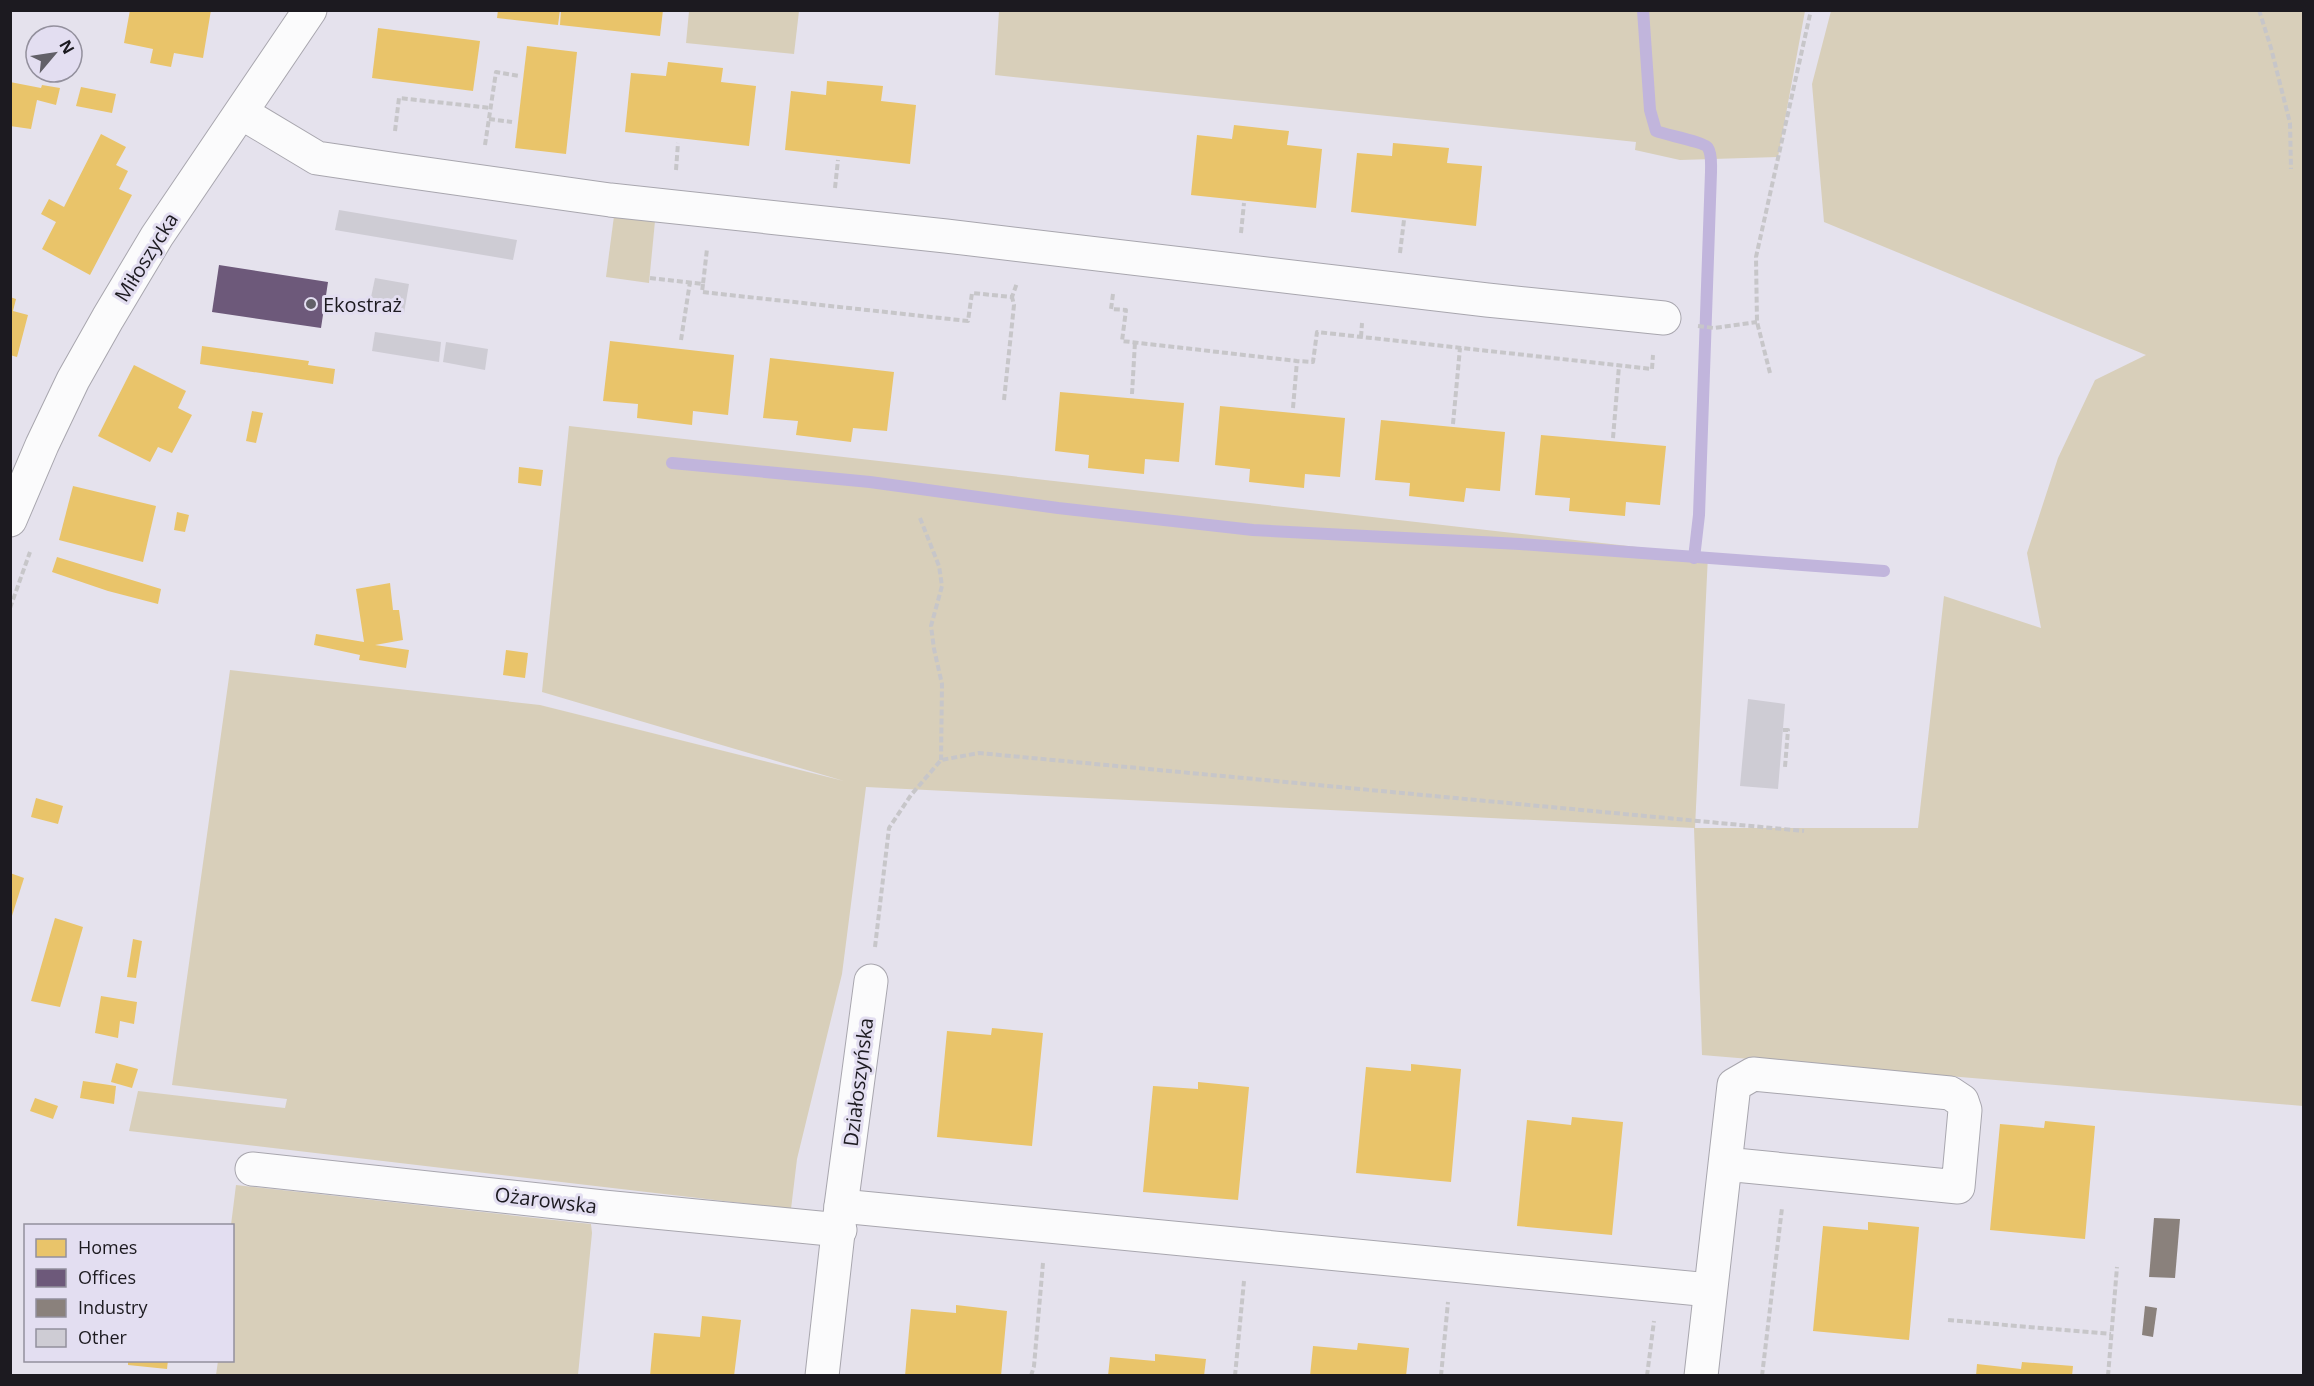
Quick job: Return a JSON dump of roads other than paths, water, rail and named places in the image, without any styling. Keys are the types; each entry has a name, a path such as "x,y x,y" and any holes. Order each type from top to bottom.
{"street":[{"name":"Miłoszycka","path":"10,519 55,417 108,318 157,236 310,10"},
{"path":"242,113 317,158 480,182 610,200 1660,318"},
{"name":"Działoszyńska","path":"822,1376 871,981"},
{"path":"1701,1376 1710,1290 1734,1085 1753,1074 1950,1093 1962,1101 1965,1110 1958,1187 1725,1164"},
{"name":"Ożarowska","path":"252,1168 603,1207 1046,1227 1710,1290"}],"waterway":[{"path":"1643,10 1650,110 1656,131 1705,146 1711,156 1699,515 1694,558"},
{"path":"672,463 870,482 1058,508 1253,530 1520,544 1884,571"}],"place":[{"name":"Ekostraż","path":"311,304"}]}
